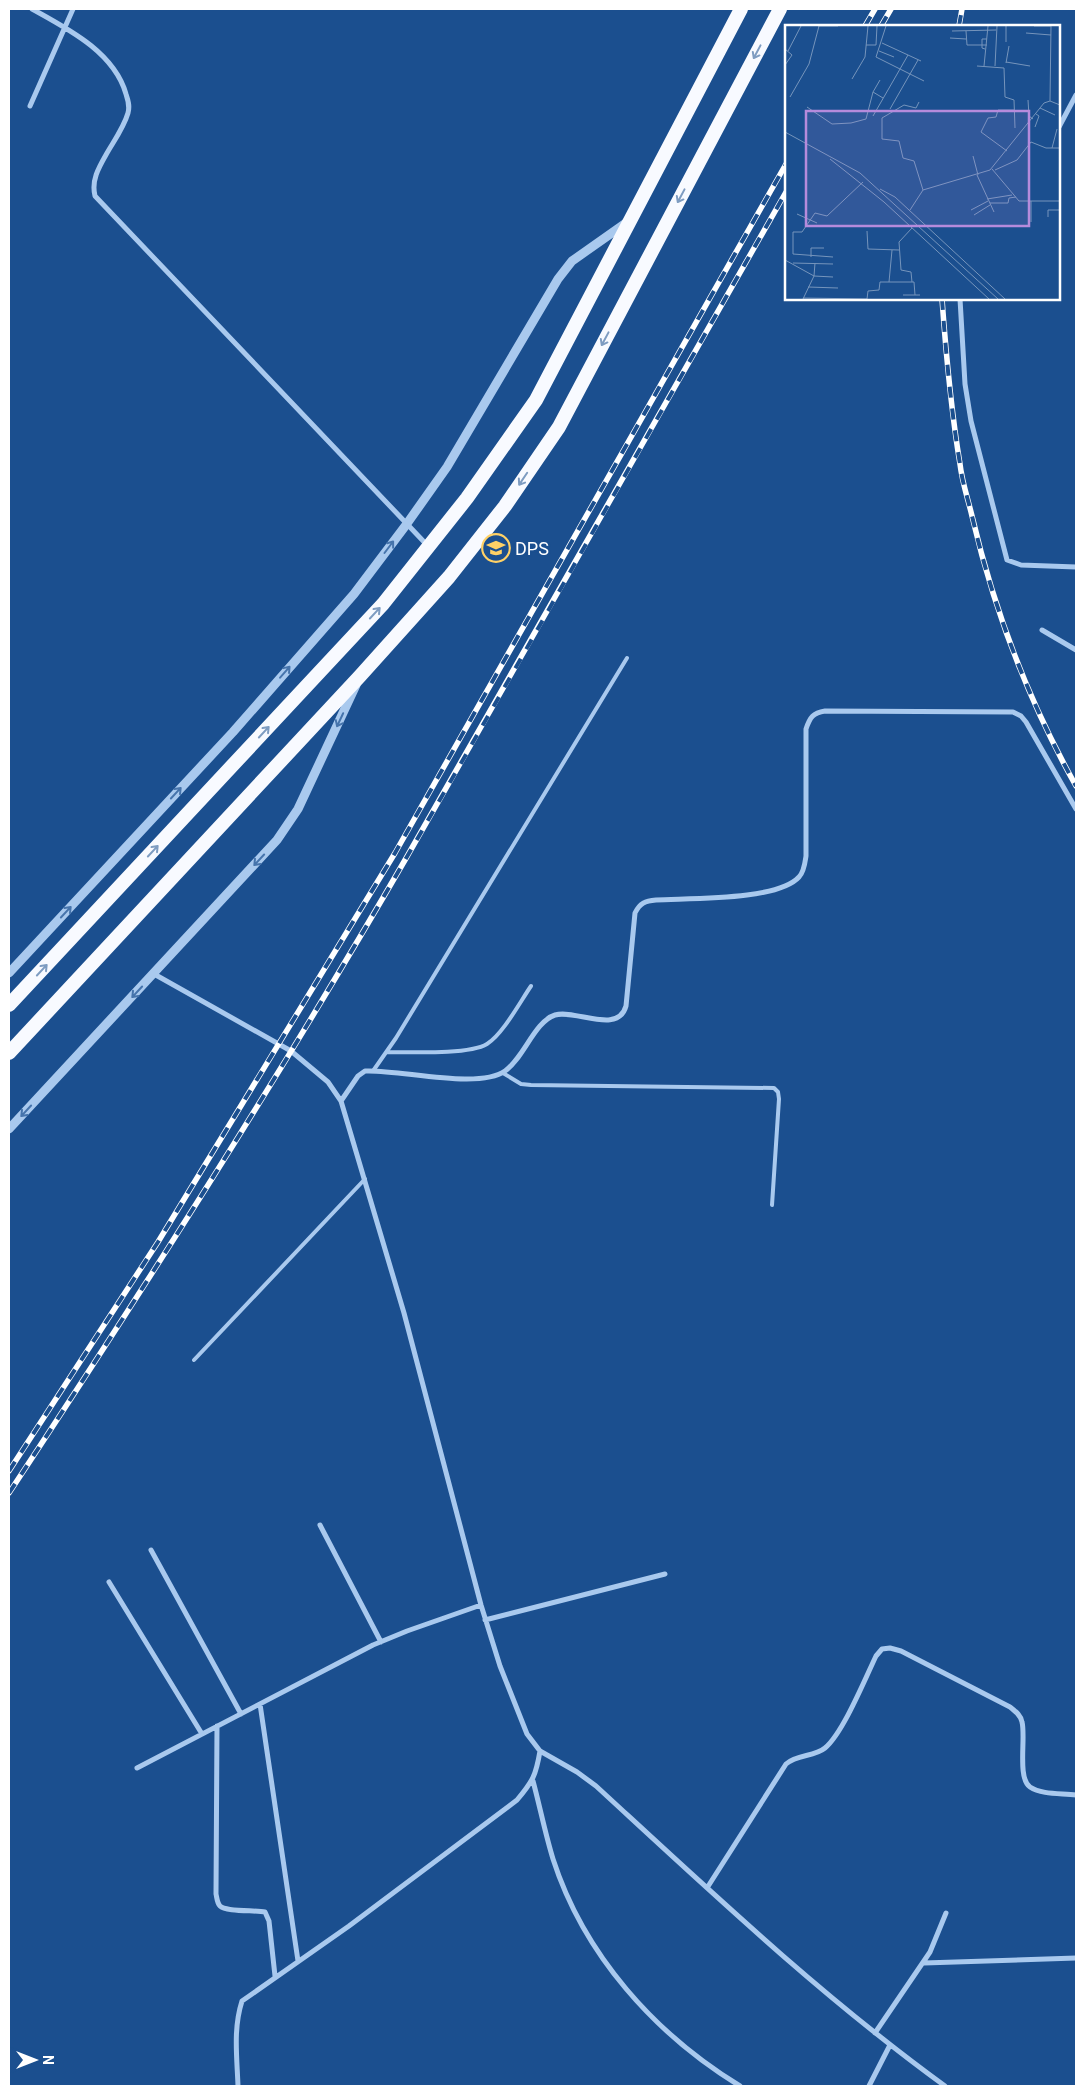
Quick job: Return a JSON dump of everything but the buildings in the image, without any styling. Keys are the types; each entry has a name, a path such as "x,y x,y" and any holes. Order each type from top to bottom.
{"highway":[{"path":"9,1005 383,604 466,498 536,400 741,9"},
{"path":"9,1053 360,676 449,577 499,514 559,427 780,9"}],"street":[{"path":"32,9 65,28 106,60 120,80 128,102 128,111 124,121 98,170 93,188 95,196 428,546"},
{"path":"30,106 73,9"},
{"path":"1060,125 1076,95"},
{"path":"9,973 233,732 354,594 447,467 558,279 572,261 630,220"},
{"path":"960,300 965,384 971,421 1007,560 1021,565 1076,567"},
{"path":"1042,630 1076,650"},
{"path":"9,1129 277,840 298,809 360,676"},
{"path":"341,1101 358,1076 365,1071 373,1070 473,1078 503,1073 512,1065 546,1020 554,1015 563,1014 610,1020 618,1019 624,1015 626,1006 635,913 638,906 646,901 757,895 777,890 798,878 803,869 806,856 806,729 809,719 815,713 825,711 1013,712 1021,716 1026,722 1076,809"},
{"path":"154,974 291,1051 328,1082 341,1101 404,1313 481,1605 500,1666 527,1734 540,1751 577,1772 596,1786 707,1888 875,2033 945,2086"},
{"path":"320,1525 381,1642"},
{"path":"151,1550 241,1714"},
{"path":"486,1620 665,1574"},
{"path":"109,1582 202,1734"},
{"path":"137,1768 381,1642 481,1605"},
{"path":"707,1888 786,1764 792,1759 822,1750 837,1735 876,1656 882,1649 890,1648 901,1651 1010,1707 1017,1713 1022,1722 1023,1770 1024,1780 1028,1786 1037,1790 1076,1795"},
{"path":"260,1704 298,1961"},
{"path":"217,1726 216,1894 218,1904 222,1908 265,1912 269,1921 276,1976"},
{"path":"238,2086 236,2032 242,2001 349,1926 517,1800 533,1781 540,1751"},
{"path":"533,1781 553,1858 579,1919 602,1958 645,2010 664,2029 705,2063 740,2086"},
{"path":"875,2033 924,1963 936,1940 946,1913"},
{"path":"924,1963 1076,1958"},
{"path":"869,2086 890,2045"}],"lane":[{"path":"373,1070 387,1052 627,658"},
{"path":"387,1052 468,1050 487,1044 497,1034 531,986"},
{"path":"503,1073 513,1080 530,1085 774,1088 778,1092 779,1099 772,1206"},
{"path":"194,1360 365,1179"}],"railway":[{"path":"866,25 875,9"},
{"path":"882,25 891,9"},
{"path":"959,25 962,9"},
{"path":"9,1471 158,1242 395,853 785,166"},
{"path":"9,1493 212,1180 358,941 785,194"},
{"path":"942,300 951,403 961,471 981,551 1002,621 1028,688 1076,786"}],"place":[{"name":"DPS","path":"496,548"}]}
